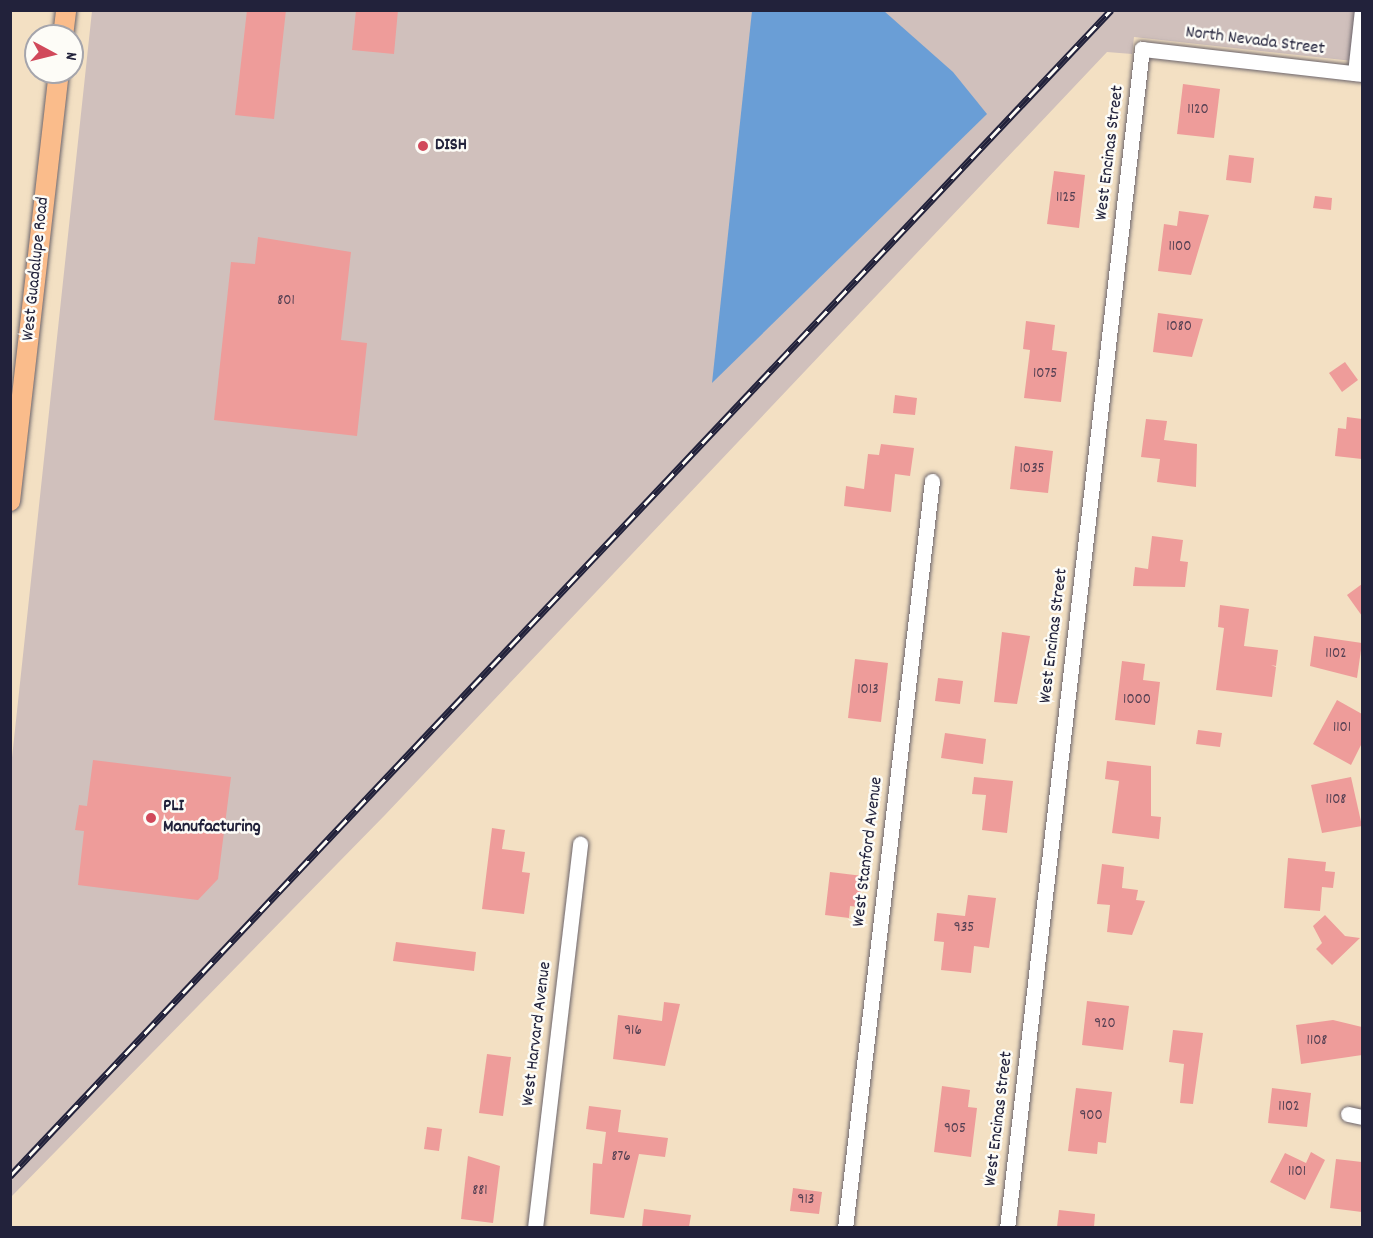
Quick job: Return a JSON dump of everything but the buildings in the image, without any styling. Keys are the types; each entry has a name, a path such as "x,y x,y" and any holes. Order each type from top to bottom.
{"main road":[{"name":"West Guadalupe Road","path":"10,501 58,84"}],"street":[{"path":"58,10 66,11"},
{"path":"1359,74 1362,10"},
{"name":"North Nevada Street","path":"1142,49 1359,74"},
{"name":"West Encinas Street","path":"1007,1227 1142,49"},
{"name":"West Stanford Avenue","path":"845,1227 932,481"},
{"name":"West Harvard Avenue","path":"535,1227 580,844"}],"shaded area":[{"path":"92,11 1362,11 1362,62 1134,37 1132,54 1107,52 385,815 11,1197 11,767"}],"water":[{"path":"752,11 884,11 953,72 987,114 712,383"}],"railway":[{"path":"10,1176 1111,10"}],"place":[{"name":"DISH","path":"423,146"},
{"name":"PLI Manufacturing","path":"151,818"}]}
